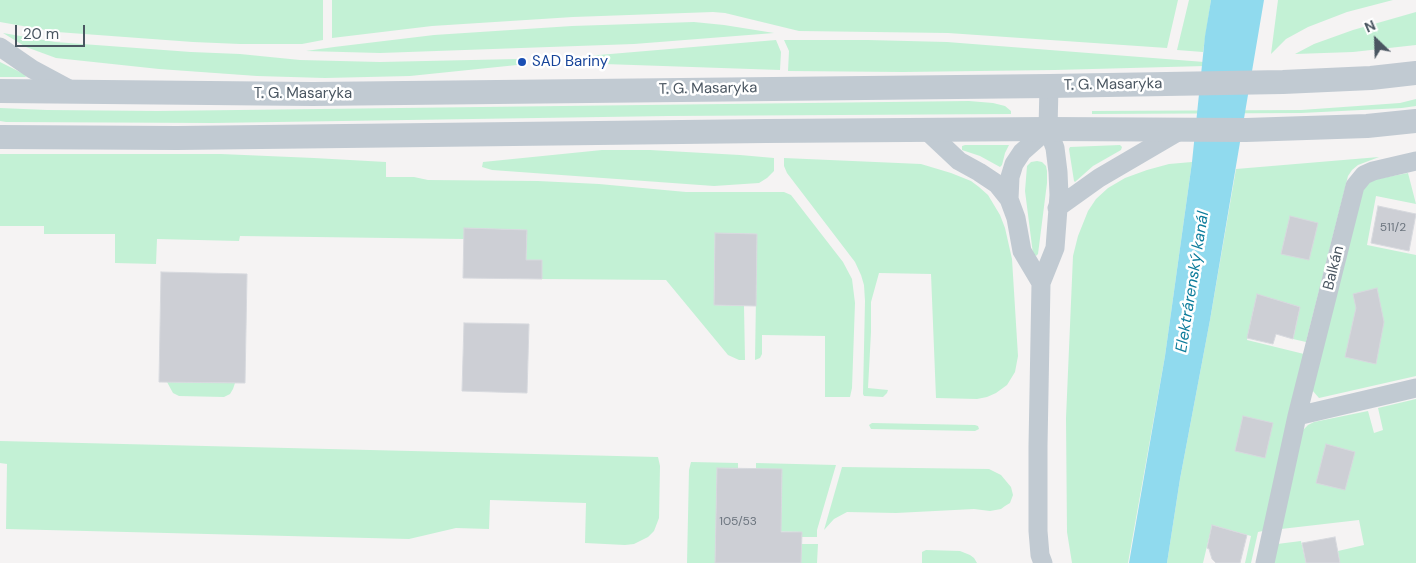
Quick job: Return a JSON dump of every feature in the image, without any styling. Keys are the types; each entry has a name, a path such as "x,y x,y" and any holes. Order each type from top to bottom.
{"street":[{"path":"0,47 32,69 76,92"},
{"name":"T. G. Masaryka","path":"0,91 313,94 1049,86 1371,78 1416,74"},
{"path":"1043,563 1040,555 1038,512 1041,283 1055,248 1059,195 1055,148 1048,129 1049,86"},
{"path":"0,137 177,138 1048,129 1246,130 1367,126 1416,121"},
{"path":"1009,199 1010,177 1014,164 1022,152 1048,129"},
{"path":"926,130 959,161 997,184 1009,199 1016,218 1022,251 1041,283"},
{"path":"1057,208 1099,178 1181,130"},
{"name":"Balkán","path":"1265,563 1297,416 1355,186 1364,175 1373,171 1416,162"},
{"path":"1297,416 1416,388"}],"green space":[{"path":"0,0 323,0 323,40 302,44 240,44 57,32 0,22"},
{"path":"332,0 1178,0 1167,48 948,33 799,31 725,13 713,12 573,17 432,26 332,38"},
{"path":"1189,0 1211,0 1203,52 1177,50"},
{"path":"1278,0 1393,0 1347,12 1308,27 1286,39 1271,54"},
{"path":"1416,12 1416,45 1353,52 1295,54 1314,44 1353,30"},
{"path":"694,22 774,33 634,44 380,53 306,51 434,35 572,26"},
{"path":"3,33 55,42 240,54 300,60 380,62 517,59 517,65 410,76 325,78 257,76 159,69 56,58 26,47"},
{"path":"776,40 781,52 780,70 575,63 575,57"},
{"path":"784,40 947,42 1243,65 1055,70 788,71 789,51"},
{"path":"0,62 24,74 26,77 0,77"},
{"path":"1416,99 1416,106 1402,108 1301,113 1092,114 1092,111 1301,110 1400,103"},
{"path":"969,101 1005,106 1011,111 1011,114 668,116 212,123 0,121 0,108 157,111"},
{"path":"1009,145 1000,167 980,156 962,150 962,146"},
{"path":"1120,145 1122,147 1121,150 1093,166 1074,181 1070,147"},
{"path":"602,150 650,150 774,158 774,171 759,183 714,186 492,170 482,167 483,162"},
{"path":"0,154 221,154 314,158 386,162 386,177 414,177 428,180 538,181 599,184 686,192 784,192 791,195 843,262 852,279 855,303 852,388 850,397 825,397 825,336 762,335 762,354 760,358 755,360 757,234 715,233 714,305 744,306 745,360 739,360 728,355 666,280 542,279 526,260 527,230 464,228 464,239 240,236 239,241 157,239 156,264 115,263 115,234 44,234 44,226 0,226"},
{"path":"1379,157 1358,165 1348,176 1306,342 1293,339 1300,307 1257,295 1247,340 1304,354 1263,531 1258,532 1251,563 1245,563 1251,536 1212,525 1203,563 1167,563 1180,479 1236,169"},
{"path":"784,158 921,164 971,181 988,195 1000,215 1005,228 1012,259 1018,356 1015,372 1007,385 996,393 977,399 936,398 931,274 879,273 871,302 868,388 888,390 883,397 864,396 865,301 861,275 855,262 787,173 784,166"},
{"path":"1031,162 1042,162 1046,166 1047,183 1038,254 1036,256 1033,254 1025,191 1027,166"},
{"path":"1192,162 1165,356 1128,563 1072,563 1067,532 1066,418 1073,256 1078,236 1088,211 1096,199 1108,188 1125,178 1147,170 1169,164"},
{"path":"1408,173 1416,204 1376,196 1367,245 1416,255 1416,376 1319,398 1312,390 1360,190 1369,182 1377,179"},
{"path":"167,382 235,383 230,394 224,397 179,396 173,393"},
{"path":"1416,399 1416,563 1340,563 1338,551 1364,545 1359,520 1281,529 1303,430 1308,425 1314,422 1368,411 1374,433 1383,430 1378,408"},
{"path":"872,423 975,425 979,429 975,431 871,429 869,425"},
{"path":"0,441 658,457 660,466 659,518 654,531 648,537 634,544 625,545 585,543 586,503 490,500 489,529 456,528 409,539 6,529 7,464 0,463"},
{"path":"691,462 738,463 738,468 717,468 715,563 687,563 689,470"},
{"path":"756,463 836,465 817,530 817,537 802,537 801,532 759,531 781,513 782,469 756,469"},
{"path":"842,467 989,469 1001,475 1011,487 1013,495 1010,503 1001,509 990,511 974,509 896,513 847,512 834,519 824,530"},
{"path":"1301,541 1306,563 1273,563 1277,544"},
{"path":"801,544 818,544 817,563 801,563"},
{"path":"926,550 960,551 970,555 977,563 922,563 922,552"}],"water":[{"name":"Elektrárenský kanál","path":"1211,0 1264,0 1167,563 1129,563 1165,356 1192,162 1205,36"}],"building":[{"path":"1378,206 1416,214 1409,251 1371,243"},
{"path":"1290,216 1318,223 1309,260 1281,254"},
{"path":"464,228 527,230 526,260 542,260 542,279 463,278"},
{"path":"715,233 757,234 756,306 714,305"},
{"path":"161,272 247,274 245,383 159,382"},
{"path":"1377,288 1384,322 1376,364 1345,357 1356,308 1353,294"},
{"path":"1257,294 1300,307 1293,339 1276,334 1273,344 1247,338"},
{"path":"464,323 529,324 527,393 462,391"},
{"path":"1243,416 1273,423 1265,458 1235,451"},
{"path":"1326,444 1355,452 1345,490 1316,483"},
{"path":"717,468 782,469 781,532 802,532 801,563 715,563"},
{"path":"1212,525 1247,535 1240,563 1216,563 1212,559 1207,548"},
{"path":"1335,537 1340,563 1306,563 1302,543"}],"place":[{"name":"SAD Bariny","path":"522,62"}]}
